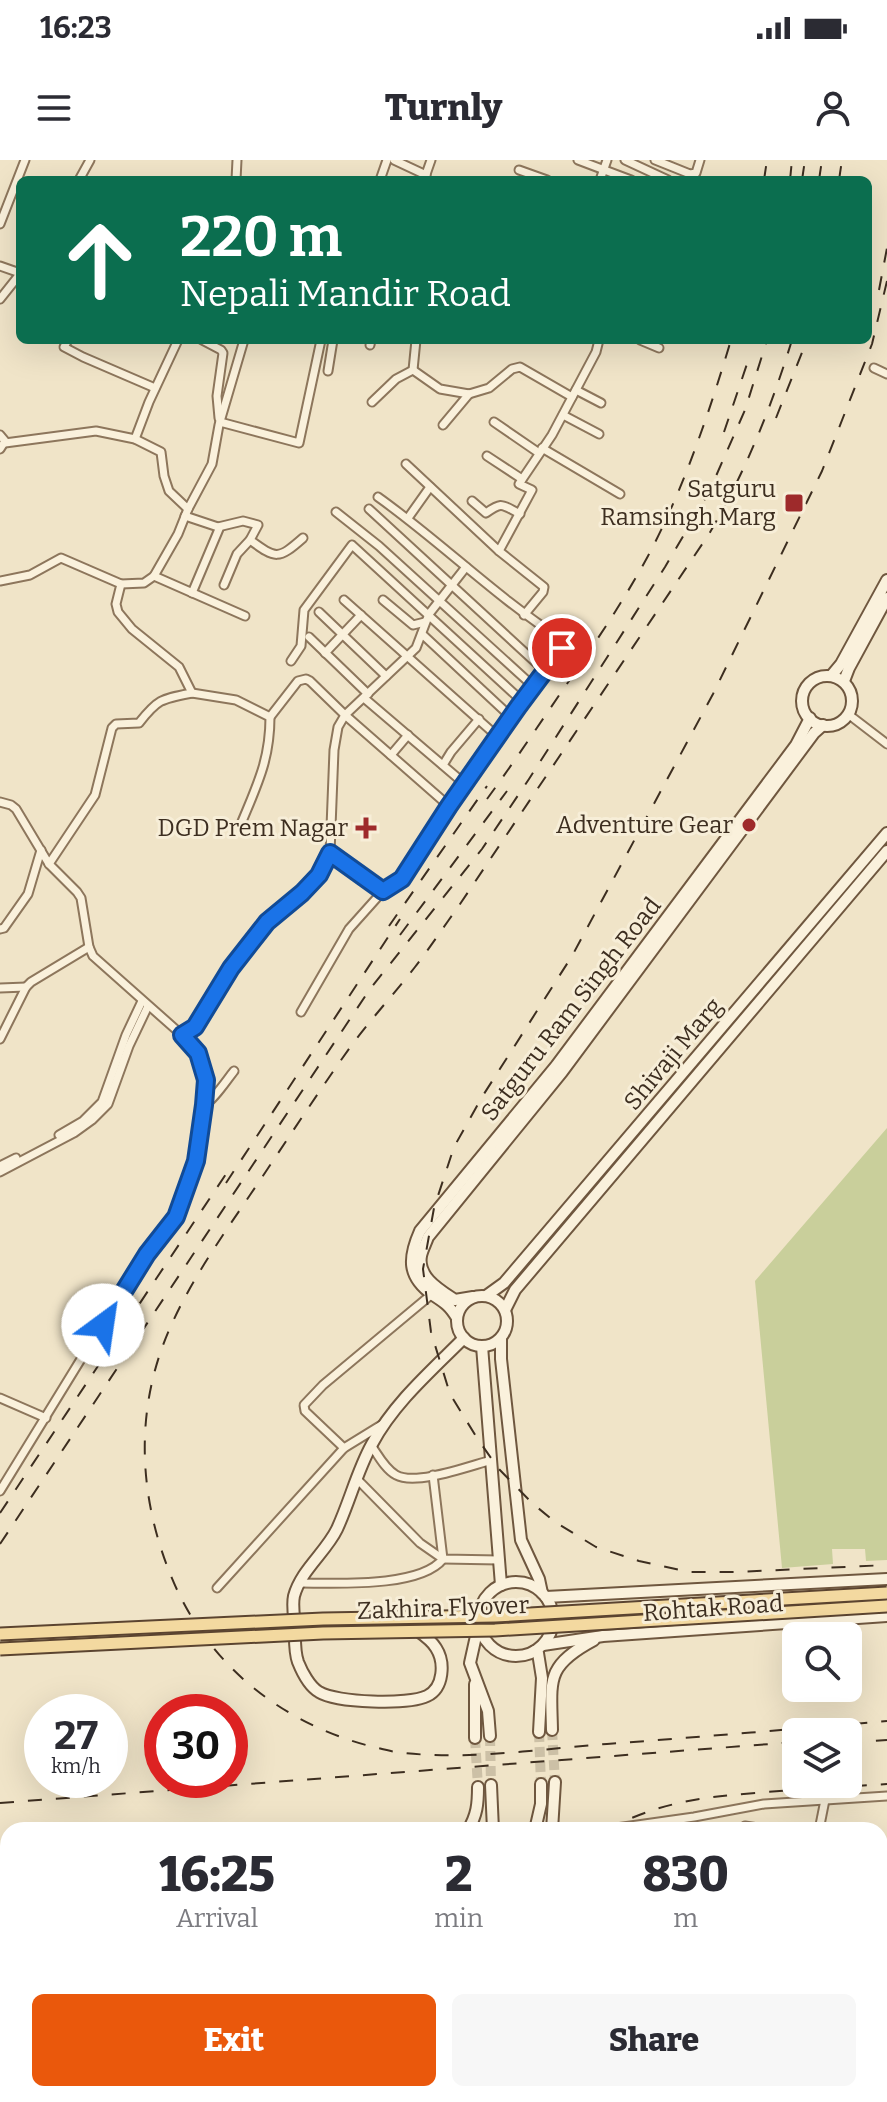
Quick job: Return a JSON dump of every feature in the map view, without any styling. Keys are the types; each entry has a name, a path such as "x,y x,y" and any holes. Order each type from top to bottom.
{"main road":[{"path":"831,676 841,664 887,580"},
{"path":"844,681 887,598"},
{"path":"831,676 844,681 851,691 852,703 841,721 823,725 810,718 804,709 803,697 813,680 831,676"},
{"name":"Satguru Ram Singh Road","path":"457,1318 450,1306 414,1276 411,1260 420,1231 556,1066 796,745 810,718"},
{"name":"Satguru Ram Singh Road","path":"473,1297 455,1300 434,1287 423,1271 420,1258 428,1237 562,1072 823,725"},
{"name":"Shivaji Marg","path":"486,1296 504,1283 887,833"},
{"name":"Shivaji Marg","path":"505,1310 515,1290 887,851"},
{"path":"486,1296 497,1301 505,1310 508,1320 506,1329 501,1338 492,1344 472,1344 458,1329 457,1318 462,1305 473,1297 486,1296"},
{"path":"418,1631 437,1648 440,1658 441,1676 433,1692 412,1700 351,1701 334,1698 316,1691 298,1661 294,1599 300,1583 337,1528 356,1478 384,1424 407,1395 464,1338"},
{"path":"479,1625 482,1637 500,1653 524,1656 539,1648 550,1634 553,1622 552,1609 521,1540 501,1338"},
{"path":"482,1346 501,1585"},
{"name":"Rohtak Road","path":"544,1595 887,1579"},
{"path":"490,1736 488,1711 470,1663 481,1606 486,1597 501,1585 512,1582 533,1586 544,1595"},
{"name":"Zakhira Flyover","path":"0,1634 323,1619 495,1616 887,1593"},
{"name":"Zakhira Flyover","path":"0,1649 323,1633 495,1630 887,1606"},
{"name":"Rohtak Road","path":"539,1648 603,1636 887,1616"},
{"path":"552,1730 551,1682 556,1668 582,1647 603,1636"},
{"path":"539,1648 542,1678 539,1732"},
{"path":"475,1678 475,1738"},
{"path":"542,1678 551,1688"},
{"path":"553,1822 555,1782"},
{"path":"538,1822 541,1784"},
{"path":"491,1785 493,1822"},
{"path":"472,1822 477,1812 478,1787"},
{"path":"545,1822 554,1813"}],"street":[{"path":"394,160 423,176"},
{"path":"578,160 621,176"},
{"path":"601,176 607,160"},
{"path":"625,160 659,176"},
{"path":"655,160 690,174 696,173 700,160"},
{"path":"519,170 536,176"},
{"path":"0,224 16,183"},
{"path":"0,299 16,279"},
{"path":"66,344 64,347 83,357 155,388"},
{"path":"135,439 176,344"},
{"path":"210,344 223,353 217,396 220,423"},
{"path":"0,581 30,575 61,558 121,584 144,583 154,576 212,464 220,423 243,344"},
{"path":"220,423 299,443 320,344"},
{"path":"328,371 332,344"},
{"path":"413,370 416,344"},
{"path":"499,551 532,490 519,484 552,435 598,344"},
{"path":"650,344 659,348"},
{"path":"413,370 440,389 469,394 489,388 512,369 520,367 574,394 601,403"},
{"path":"874,368 887,374"},
{"path":"372,402 396,379 413,370"},
{"path":"443,425 469,394"},
{"path":"563,415 599,434"},
{"path":"494,422 620,494"},
{"path":"2,446 96,431 135,439 161,452 169,491 187,513 218,527 243,521 258,525 237,554 224,585"},
{"path":"0,435 5,440 2,446"},
{"path":"487,456 522,479"},
{"path":"406,464 499,551 544,587 524,615"},
{"path":"408,518 430,487"},
{"path":"301,1012 349,929 383,891 402,879 449,806 563,644 561,639 524,615 408,518 378,497"},
{"path":"472,501 486,513 501,504 520,514"},
{"path":"369,509 545,671"},
{"path":"336,512 379,546 533,686"},
{"path":"192,593 218,527"},
{"path":"250,540 269,555 274,555 287,552 303,538"},
{"path":"291,661 301,646 304,610 352,545 427,618 522,701"},
{"path":"182,1035 195,1027 231,968 267,922 319,875 330,853 334,750 338,727 345,715 418,645 427,618 466,567"},
{"path":"154,576 245,616"},
{"path":"121,584 116,604 118,612 132,629 179,667 192,693"},
{"path":"344,600 498,737"},
{"path":"383,600 413,625 427,618"},
{"path":"319,612 386,676"},
{"path":"325,653 361,615"},
{"path":"422,634 511,717"},
{"path":"309,637 366,696 466,785"},
{"path":"241,824 265,763 270,740 270,717 298,681 306,679 449,806"},
{"path":"49,864 95,795 112,728 116,724 139,723 149,709 159,702 170,696 192,693 236,700 270,717"},
{"path":"848,714 887,744"},
{"path":"443,765 479,719"},
{"path":"391,755 408,735"},
{"path":"0,802 16,809 49,864 81,898 89,947 100,963 182,1035 198,1053 206,1080 196,1161 177,1214 132,1276 0,1491"},
{"path":"0,929 4,928 28,894 41,850"},
{"path":"330,853 383,891"},
{"path":"2,1032 26,987 89,947"},
{"path":"0,988 26,987"},
{"path":"2,1166 74,1133 108,1104 145,1004"},
{"path":"204,1105 212,1102 234,1071"},
{"path":"344,1448 305,1411 304,1405 323,1385 432,1294"},
{"path":"0,1398 46,1418"},
{"path":"217,1588 344,1448 384,1424"},
{"path":"371,1445 388,1469 399,1477 413,1479 492,1460"},
{"path":"433,1475 443,1559"},
{"path":"356,1478 420,1543 443,1559 499,1560"},
{"path":"300,1583 382,1581 415,1574 443,1559"},
{"path":"659,1822 764,1804 887,1796"},
{"path":"821,1822 825,1800"},
{"path":"694,1817 694,1822"}],"green space":[{"path":"887,1128 887,1560 866,1561 865,1549 832,1549 833,1564 782,1568 755,1281"}],"tunnel":[{"path":"552,1730 555,1782"},
{"path":"539,1732 541,1784"},
{"path":"490,1736 491,1785"},
{"path":"475,1738 478,1787"}],"railway":[{"path":"765,176 767,160"},
{"path":"790,176 792,160"},
{"path":"803,176 805,160"},
{"path":"820,176 822,160"},
{"path":"840,176 842,160"},
{"path":"879,290 887,248"},
{"path":"887,281 872,344 822,471 713,694 572,956 482,1097 454,1147 434,1208 423,1269 431,1332 450,1394 498,1468 555,1522 596,1547 689,1572 887,1565"},
{"path":"487,799 595,643 648,556 695,450 730,344"},
{"path":"0,1544 370,989 482,849 665,567 709,492 745,410 766,344"},
{"path":"791,344 756,440 709,534 456,910 325,1083 187,1293 170,1328 151,1388 146,1419 146,1480 151,1511 169,1571 183,1603 222,1658 246,1682 302,1720 366,1745 404,1753 480,1755 887,1721"},
{"path":"776,418 805,344"},
{"path":"724,432 747,364"},
{"path":"389,926 487,786"},
{"path":"400,935 507,791"},
{"path":"226,1183 400,919"},
{"path":"0,1513 228,1171"},
{"path":"862,1742 887,1740"},
{"path":"0,1803 782,1743"},
{"path":"623,1822 661,1807 698,1799 887,1784"}],"place":[{"name":"Satguru Ramsingh Marg","path":"794,503"},
{"name":"Adventure Gear","path":"749,825"},
{"name":"DGD Prem Nagar","path":"366,828"}],"route":[{"path":"103,1325 132,1276 176,1217 196,1161 206,1080 198,1053 182,1035 195,1027 231,968 267,922 319,875 330,853 383,891 402,879 449,806 562,648"}]}
